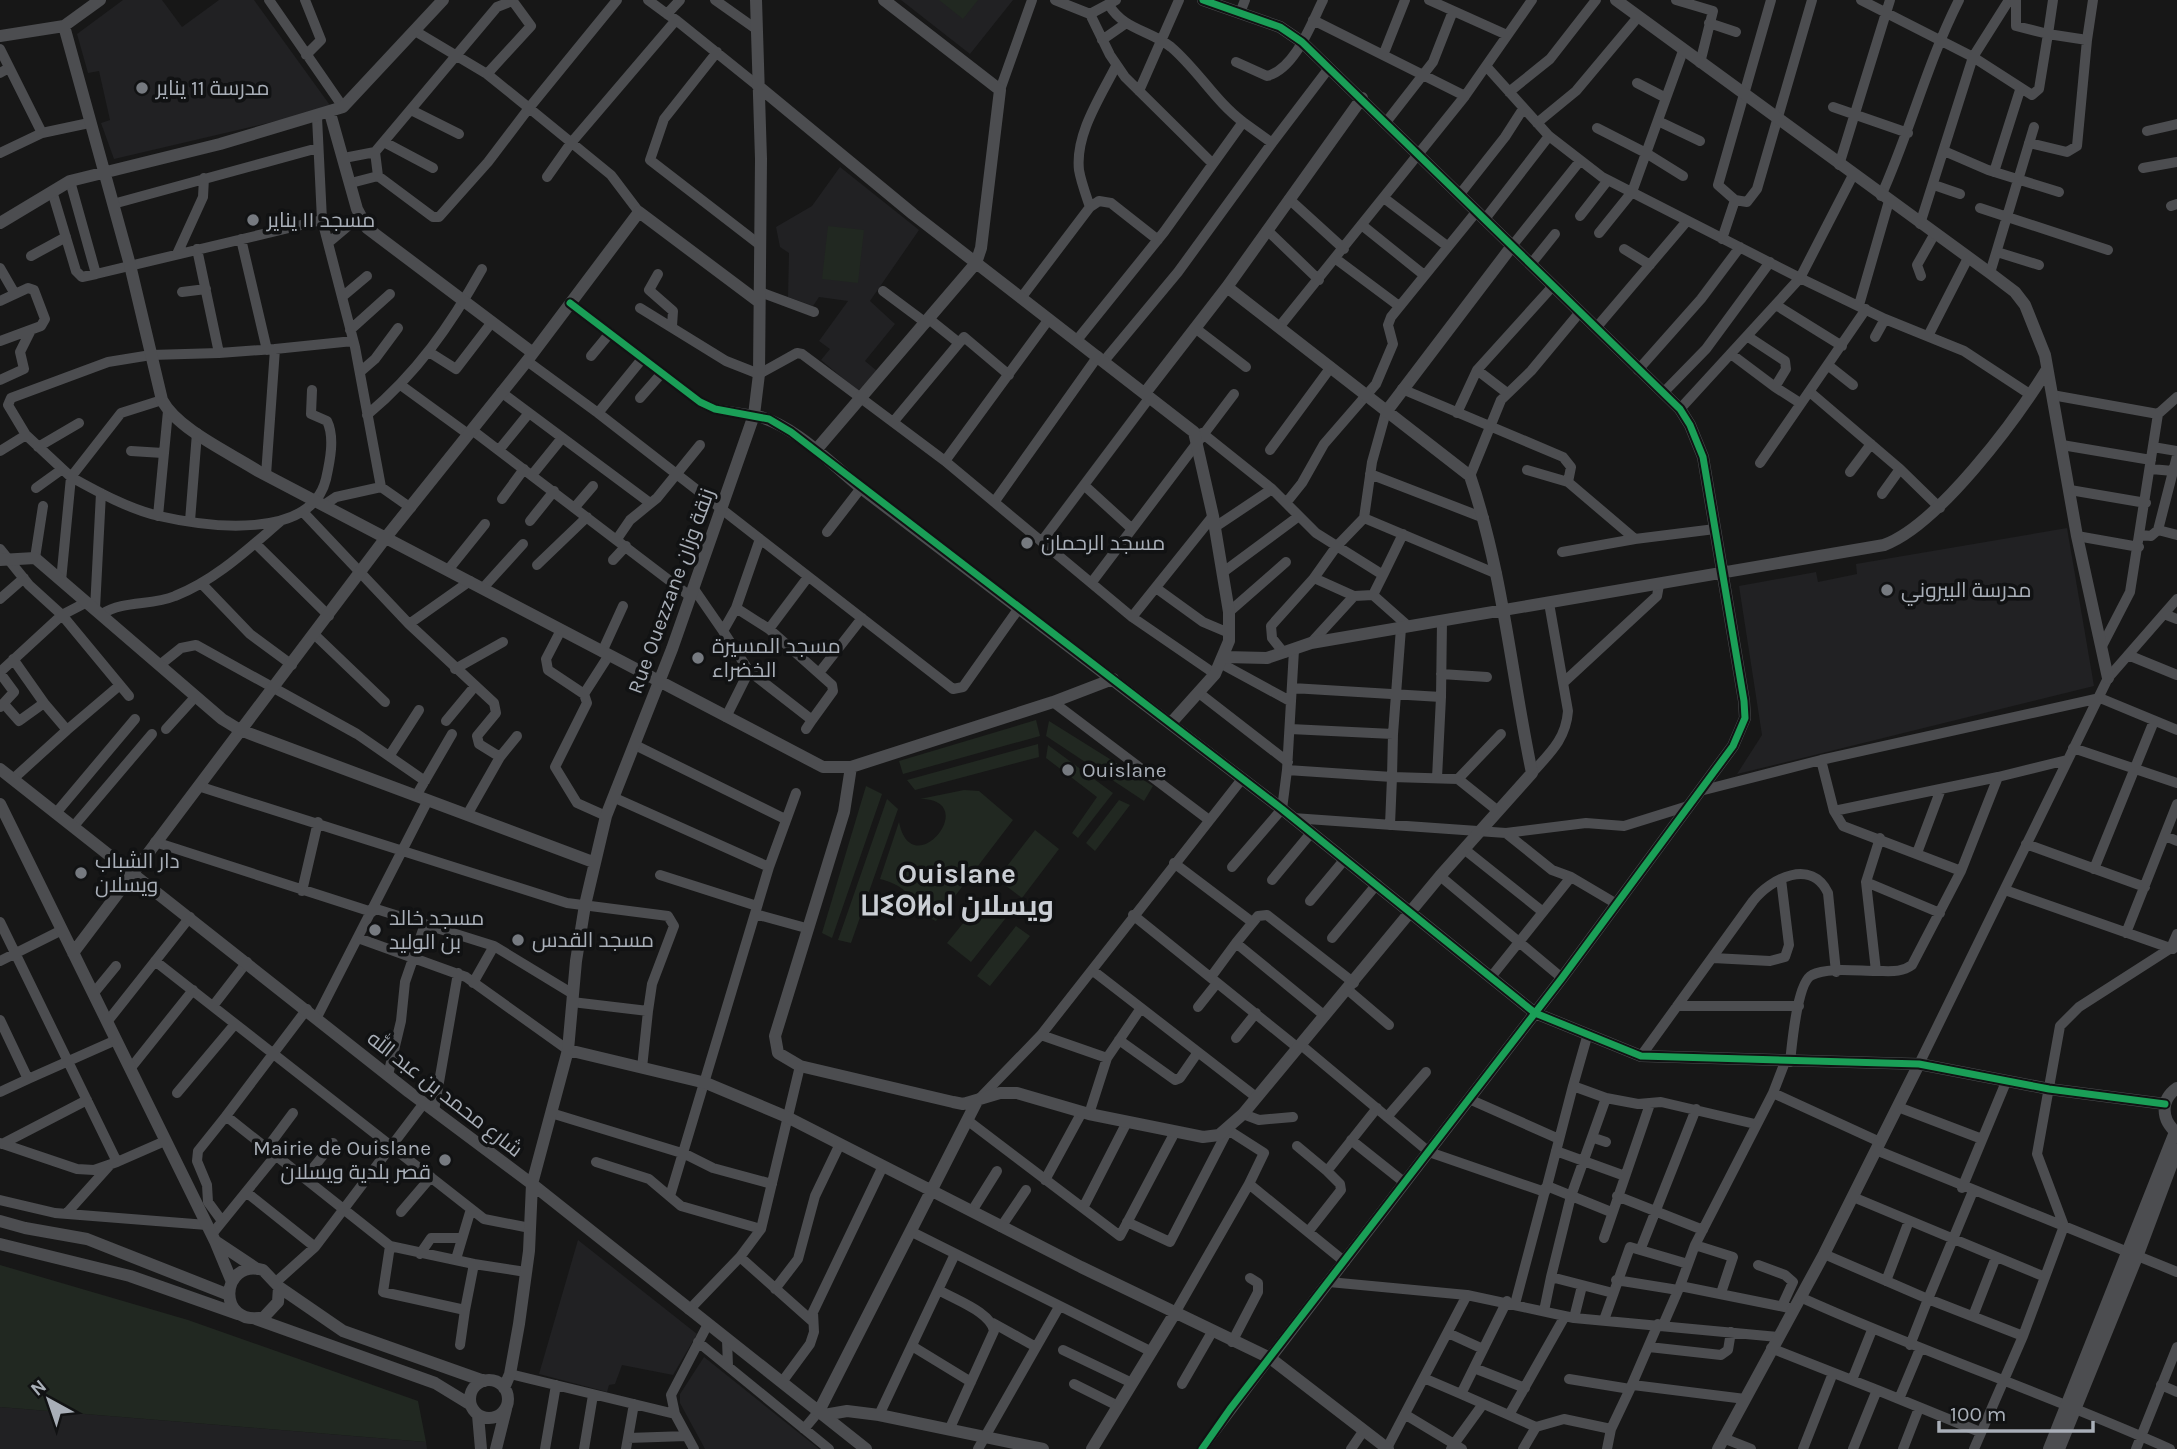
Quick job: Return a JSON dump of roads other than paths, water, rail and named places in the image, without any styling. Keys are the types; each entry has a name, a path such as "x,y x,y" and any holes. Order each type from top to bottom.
{"street":[{"path":"269,0 343,107"},
{"path":"304,0 321,40 306,55"},
{"path":"0,223 70,181 323,115 343,107 443,0"},
{"path":"344,158 375,152 497,7 512,0 531,26 487,74"},
{"path":"375,152 378,176 433,217 439,217 488,162 617,0"},
{"path":"648,0 717,52 976,263 1199,437 1272,489 1336,547 1383,575"},
{"path":"547,177 671,17 680,0"},
{"path":"715,0 756,29"},
{"name":"Rue Ouezzane زنقة وزان","path":"504,1388 510,1374 526,1272 532,1184 568,1050 585,905 593,862 606,816 615,799 693,593 754,415 759,374 760,297 756,0"},
{"path":"884,0 1000,90"},
{"path":"816,450 976,263 1000,90 1032,0"},
{"path":"1055,0 1090,14 1116,66 1213,164"},
{"path":"1139,91 1179,0"},
{"path":"1202,1449 1562,978 1733,746 1745,718 1703,457 1690,425 1680,409 1387,121 1302,42 1242,6 1203,0"},
{"path":"1236,62 1258,73 1272,75 1282,68 1302,42 1322,0"},
{"path":"1384,53 1405,0"},
{"path":"1429,0 1507,35"},
{"path":"1280,326 1465,96 1532,0"},
{"path":"1509,92 1557,51 1596,0"},
{"path":"1676,0 1713,11"},
{"path":"1700,63 1716,0"},
{"path":"1771,0 1718,185 1735,200 1747,202 1753,196 1779,121 1812,0"},
{"path":"1861,0 1973,57 2020,90 2032,95 2039,89 2053,0"},
{"path":"1839,165 1890,0"},
{"path":"1760,463 1800,403 1811,393 1829,366 1863,307 1885,199 1940,40 1959,0"},
{"path":"1920,224 1973,57 2008,0"},
{"path":"2017,0 2016,26 2087,40"},
{"path":"2029,143 2067,152 2077,146 2093,0"},
{"path":"0,36 64,26 94,2"},
{"path":"1622,2 1683,51 1990,273 2015,292 2025,305 2045,355 2077,536 2108,678"},
{"path":"1090,14 1113,3 1125,24 1162,40 1183,59 1225,108 1272,143"},
{"path":"1387,121 1424,75 1441,45 1454,11"},
{"path":"1537,123 1576,91 1638,17"},
{"path":"1313,20 1384,53 1465,96"},
{"path":"1709,23 1735,32"},
{"path":"1102,40 1125,24"},
{"path":"64,26 130,264 165,405 158,516"},
{"path":"415,31 487,74 611,175 639,212 760,297 814,312"},
{"path":"0,49 5,70 42,133"},
{"path":"1600,233 1632,192 1683,51"},
{"path":"717,52 664,119 650,160 760,245"},
{"path":"1090,207 1079,168 1083,138 1088,120 1116,66"},
{"path":"1486,66 1549,136 1608,180 1885,319 1964,351 2031,395"},
{"path":"995,501 1101,359 1178,272 1329,68"},
{"path":"1637,83 1666,98"},
{"path":"1994,172 2020,90"},
{"path":"1042,541 1085,486 1195,328 1362,98"},
{"path":"1833,107 1908,133"},
{"path":"1460,194 1505,137 1523,108"},
{"path":"411,110 459,134"},
{"path":"323,115 318,148 322,220 352,336 382,487 411,508"},
{"path":"323,115 344,158 360,216 367,228 492,322 530,357 676,475 953,689 959,690 1019,608"},
{"path":"1658,121 1700,141"},
{"path":"1077,341 1158,240 1243,122"},
{"path":"0,153 42,133 89,123"},
{"path":"2147,131 2177,124"},
{"path":"1990,273 2034,127"},
{"path":"1597,128 1683,176"},
{"path":"1286,503 1302,483 1324,444 1376,384 1393,344 1388,322 1399,306 1447,246 1481,215 1549,136"},
{"path":"384,142 433,168"},
{"path":"113,204 318,148"},
{"path":"1944,151 1994,172 2059,192"},
{"path":"1232,867 1282,808 1288,766 1292,688 1289,652 1272,638 1271,626 1314,578 1336,547 1364,518 1370,474 1386,412 1580,161"},
{"path":"2143,168 2177,162"},
{"path":"1680,409 1800,278 1853,175"},
{"path":"351,183 378,176"},
{"path":"177,254 203,197 204,178"},
{"path":"1580,216 1608,180"},
{"path":"70,181 96,274"},
{"path":"1934,185 1960,194"},
{"path":"52,191 78,275 96,274 322,220"},
{"path":"1384,198 1447,246"},
{"path":"1289,199 1343,249"},
{"path":"1722,239 1735,200"},
{"path":"1021,298 1090,207 1099,201 1111,203 1158,240"},
{"path":"1980,208 2108,250"},
{"path":"73,953 387,536 530,357 639,212"},
{"path":"328,243 360,216"},
{"path":"1596,328 1687,221"},
{"path":"1363,226 1424,275"},
{"path":"1267,230 1319,280"},
{"path":"1531,264 1555,234"},
{"path":"1921,276 1917,265 1934,235"},
{"path":"31,256 66,237"},
{"path":"241,239 271,350 266,475"},
{"path":"1638,370 1708,291 1740,247"},
{"path":"197,249 219,353"},
{"path":"1624,249 1650,265"},
{"path":"1997,252 2039,265"},
{"path":"1928,336 1968,258"},
{"path":"1336,259 1399,306"},
{"path":"1663,393 1706,349 1770,262"},
{"path":"0,268 15,294"},
{"path":"367,415 402,386 429,352 464,302 482,269"},
{"path":"658,274 649,290 673,311 672,326"},
{"path":"342,297 367,276"},
{"path":"1457,413 1477,370 1553,286"},
{"path":"1227,287 1470,476 1484,518 1506,610 1520,713 1532,773"},
{"path":"0,301 28,288 34,290 45,319 41,327 0,341"},
{"path":"182,292 206,289"},
{"path":"883,290 958,343"},
{"path":"382,487 336,497 304,513 282,520 216,526 158,516 101,493 61,470 26,435 8,405 11,398 108,362 151,355 271,350 352,336 390,294"},
{"path":"570,303 661,374 715,409 769,419 816,450 861,488 1282,808 1535,1013 1587,1037 1641,1056 1919,1064 2049,1090 2165,1104"},
{"path":"1776,305 1842,346"},
{"path":"640,308 726,360 759,374 798,353 945,461 1132,617 1290,701"},
{"path":"1470,476 1489,425 1507,393 1531,371 1580,312"},
{"path":"945,461 1049,319"},
{"path":"1875,337 1885,319"},
{"path":"429,352 456,369 492,322"},
{"path":"360,372 375,359 398,328"},
{"path":"1195,328 1246,368"},
{"path":"0,380 24,369 20,352 31,330"},
{"path":"591,356 610,333"},
{"path":"1747,336 1785,361 1786,369 1775,387"},
{"path":"894,421 965,338 1009,375"},
{"path":"1731,354 1800,403"},
{"path":"598,412 642,359"},
{"path":"1829,366 1853,385"},
{"path":"1270,450 1331,367"},
{"path":"1477,370 1507,393"},
{"path":"1220,665 1289,652 1311,643 1884,545 1902,538 1940,508 2031,395 2046,371"},
{"path":"640,398 661,374"},
{"path":"402,386 499,450 693,593 723,631 749,671 809,724 833,688 820,673 769,629 736,608"},
{"path":"1402,389 1563,457 1571,467 1568,482"},
{"path":"312,390 311,414 327,421 332,435 328,473 321,503"},
{"path":"502,392 650,503"},
{"path":"1811,393 1900,469 1940,508"},
{"path":"1092,582 1234,394"},
{"path":"2052,396 2158,414"},
{"path":"2101,649 2130,592 2158,414 2177,397"},
{"path":"165,405 197,433 266,475 387,536 823,767 851,767 1053,702 1113,679"},
{"path":"61,581 71,477 121,412 165,405"},
{"path":"499,450 530,413"},
{"path":"38,447 79,423"},
{"path":"190,521 197,433"},
{"path":"0,451 26,435"},
{"path":"1171,723 1220,665 1229,633 1229,612 1199,437"},
{"path":"502,499 562,438"},
{"path":"1850,472 1871,444"},
{"path":"613,560 630,520 650,503 700,445"},
{"path":"2062,445 2151,464 2174,478"},
{"path":"2141,535 2151,536 2158,530 2174,478 2177,454 2153,447"},
{"path":"131,451 163,453"},
{"path":"1882,494 1900,469"},
{"path":"36,488 61,470"},
{"path":"1527,470 1568,482 1635,539"},
{"path":"1370,474 1484,518"},
{"path":"575,507 593,486"},
{"path":"1085,486 1131,528"},
{"path":"827,532 861,488"},
{"path":"1132,617 1214,521 1272,489"},
{"path":"2070,490 2146,503"},
{"path":"530,521 554,491"},
{"path":"95,608 101,493"},
{"path":"35,558 43,506"},
{"path":"304,513 408,624 496,708 477,736 477,741 500,757"},
{"path":"1222,573 1299,516"},
{"path":"537,565 587,517"},
{"path":"1364,518 1497,574"},
{"path":"44,702 19,721 2,706 14,692 0,673 62,615 165,599 201,583 282,520"},
{"path":"448,569 485,524"},
{"path":"1562,552 1715,529"},
{"path":"2158,530 2177,535"},
{"path":"1373,595 1403,534"},
{"path":"2077,536 2139,547"},
{"path":"723,631 736,608 760,539"},
{"path":"256,542 329,616"},
{"path":"483,588 523,544"},
{"path":"2,556 35,558 196,696 240,730 593,862"},
{"path":"2,556 62,615 129,696"},
{"path":"1229,612 1286,562"},
{"path":"769,629 808,577"},
{"path":"0,599 24,578"},
{"path":"1314,578 1354,596 1373,595 1405,627"},
{"path":"408,624 470,581"},
{"path":"201,583 250,635 292,665"},
{"path":"1563,682 1657,596 1659,585"},
{"path":"1156,588 1203,622 1229,633"},
{"path":"1311,643 1354,596"},
{"path":"1751,1449 1720,1443 1792,1304 1824,1254 1853,1197 2108,678 2177,599"},
{"path":"1127,1222 1170,1242 1228,1130 1351,986 1410,911 1562,739 1567,727 1568,711 1549,603"},
{"path":"584,694 605,653 623,607"},
{"path":"2164,614 2177,619"},
{"path":"820,673 862,618"},
{"path":"1437,778 1442,621"},
{"path":"1390,825 1396,693 1405,627"},
{"path":"561,630 546,659 548,670 584,694 587,703 555,767 577,803 606,816"},
{"path":"314,635 385,702"},
{"path":"455,669 503,642"},
{"path":"161,664 181,648 195,645 390,755 425,781"},
{"path":"2128,655 2177,675"},
{"path":"13,659 67,730"},
{"path":"726,717 749,671"},
{"path":"1441,674 1487,677"},
{"path":"13,779 120,685"},
{"path":"446,721 475,686"},
{"path":"1292,688 1441,697"},
{"path":"1199,692 1288,766 1392,778 1458,779 1498,811"},
{"path":"166,729 196,696"},
{"path":"1700,791 1821,760 2100,698 2177,730"},
{"path":"1053,702 1209,820"},
{"path":"390,755 419,710"},
{"path":"55,813 135,719"},
{"path":"2094,869 2154,722"},
{"path":"1290,729 1393,734"},
{"path":"73,827 152,734"},
{"path":"222,1222 208,1202 207,1185 197,1161 198,1151 274,1054 312,1013 358,939 403,851 422,798 425,781 452,734"},
{"path":"1458,779 1501,734"},
{"path":"467,815 500,757 517,736"},
{"path":"635,745 785,819"},
{"path":"2073,748 2177,783"},
{"path":"1821,760 1833,811 1849,830 1880,838 1961,870"},
{"path":"1833,811 2067,760"},
{"path":"851,767 844,812 806,928 775,1036 778,1053 786,1061 953,1102 977,1101 1000,1093 1017,1093 1085,1113 1203,1137 1228,1130 1264,1153 1175,1313 1092,1449"},
{"name":"شارع محمد بن عبد الله","path":"0,769 429,1107 532,1184 866,1449"},
{"path":"1607,1449 1611,1429 1679,1288 1695,1245 1787,1062 1808,977 1814,973 1898,971 1912,965 1961,870 1998,777"},
{"path":"804,1429 821,1413 977,1101 1041,1035 1242,779"},
{"path":"198,786 567,903 668,916 674,921 652,984 642,1068"},
{"path":"1917,853 1941,789"},
{"path":"670,1196 685,1154 769,867 796,793"},
{"path":"615,799 769,867"},
{"path":"0,804 5,824 62,930 211,1233 230,1288 233,1308 239,1314"},
{"path":"2126,933 2177,804"},
{"path":"1293,818 1506,833 1586,823 1623,826 1688,806"},
{"path":"302,891 318,822"},
{"path":"1272,880 1311,833"},
{"path":"1506,833 1552,870 1571,877 1615,903"},
{"path":"2165,836 2177,841"},
{"path":"1876,971 1866,882 1880,838"},
{"path":"155,842 302,891 494,946 573,998 648,1011"},
{"path":"2026,845 2145,887"},
{"path":"1464,849 1543,912"},
{"path":"1310,901 1345,859"},
{"path":"1174,863 1252,922"},
{"path":"1641,1056 1763,889 1782,879 1806,873 1813,874 1823,883 1828,893 1836,972"},
{"path":"660,875 806,928"},
{"path":"1440,876 1562,978"},
{"path":"1491,977 1571,877"},
{"path":"1713,958 1770,961 1785,957 1789,945 1782,879"},
{"path":"1866,882 1940,913"},
{"path":"1332,938 1377,884"},
{"path":"2005,890 2174,949"},
{"path":"1133,915 1300,1046 1429,1152 1571,1196 1611,1212"},
{"path":"1198,1007 1236,943 1252,922 1263,915 1271,917 1351,986 1389,1025"},
{"path":"107,1022 190,917"},
{"path":"0,922 87,1100 113,1164"},
{"path":"388,1074 412,957 425,925"},
{"path":"0,961 62,930"},
{"path":"1974,1449 2023,1336 2064,1226 2037,1154 2058,1033 2063,1020 2079,1007 2174,949 2177,934"},
{"path":"358,939 458,973 568,1050 706,1083 787,1117 1001,1227 1270,1358 1387,1449 1426,1379 1467,1295"},
{"path":"1236,943 1325,1016"},
{"path":"473,983 494,946"},
{"path":"155,961 484,1219 530,1228"},
{"path":"213,1006 247,962"},
{"path":"93,994 116,966"},
{"path":"1092,970 1256,1097"},
{"path":"255,1319 269,1314 275,1307 277,1284 315,1247 390,1146 429,1107 458,973"},
{"path":"130,1069 193,990"},
{"path":"1677,1006 1799,1006"},
{"path":"1045,1180 1085,1113 1107,1058 1141,1008"},
{"path":"1236,1038 1256,1013"},
{"path":"0,1020 28,1079"},
{"path":"177,1093 235,1024"},
{"path":"1041,1035 1107,1058"},
{"path":"1461,1394 1483,1349 1511,1303 1546,1189 1587,1037"},
{"path":"0,1092 116,1040"},
{"path":"1119,1040 1175,1080 1180,1078 1198,1052"},
{"path":"689,1310 740,1257 761,1229 800,1066"},
{"path":"1387,1117 1426,1072"},
{"path":"1899,1399 1928,1299 1954,1239 1982,1139 2006,1082"},
{"path":"1573,1086 1606,1098 1650,1104 1661,1101 1755,1124"},
{"path":"2133,1255 2176,1132 2166,1119 2165,1104 2177,1088"},
{"path":"1773,1093 1968,1189 2177,1272"},
{"path":"1544,1311 1571,1196 1586,1161 1606,1098"},
{"path":"1,1143 87,1100"},
{"path":"1469,1100 1559,1139"},
{"path":"1604,1238 1650,1104"},
{"path":"1898,1107 1982,1139"},
{"path":"1327,1171 1377,1108"},
{"path":"1641,1248 1696,1109"},
{"path":"211,1233 246,1192 293,1113"},
{"path":"551,1113 685,1154 713,1168 772,1185"},
{"path":"1243,1114 1259,1120 1293,1117"},
{"path":"226,1116 390,1246 420,1254 526,1272"},
{"path":"967,1121 1120,1236 1175,1132"},
{"path":"1083,1208 1127,1122"},
{"path":"1594,1138 1606,1142"},
{"path":"1351,1140 1405,1183"},
{"path":"1,1143 77,1169 94,1170 165,1141"},
{"path":"305,1178 333,1143"},
{"path":"775,1290 798,1259 815,1196 839,1146"},
{"path":"1297,1146 1340,1184 1341,1190 1308,1232"},
{"path":"2049,1449 2071,1407 2177,1150"},
{"path":"1556,1152 1625,1176"},
{"path":"596,1162 649,1179 681,1206 761,1229"},
{"path":"66,1214 113,1164"},
{"path":"782,1382 810,1344 814,1332 813,1312 883,1166"},
{"path":"972,1211 996,1171"},
{"path":"401,1212 431,1177"},
{"path":"1249,1184 1345,1262"},
{"path":"1001,1227 1026,1190"},
{"path":"246,1192 315,1247"},
{"path":"1617,1196 1703,1230"},
{"path":"1853,1197 2045,1277"},
{"path":"0,1200 66,1214 211,1233 343,1331 504,1388 508,1402 496,1449"},
{"path":"456,1259 460,1238 471,1209"},
{"path":"0,1221 109,1246 230,1288"},
{"path":"1886,1281 1909,1221"},
{"path":"912,1232 1152,1352"},
{"path":"420,1254 431,1238 460,1238"},
{"path":"0,1244 130,1276 435,1383 485,1418 498,1416 508,1402"},
{"path":"1695,1245 1732,1257 1721,1293"},
{"path":"390,1246 384,1293 465,1310"},
{"path":"1604,1320 1628,1250 1641,1248 1688,1264"},
{"path":"879,1415 955,1254"},
{"path":"1824,1254 2023,1336"},
{"path":"740,1257 812,1321"},
{"path":"1973,1316 1996,1257"},
{"path":"460,1345 474,1264"},
{"path":"1759,1265 1785,1275 1793,1282 1792,1304"},
{"path":"230,1288 243,1271 258,1269"},
{"path":"1552,1277 1613,1293"},
{"path":"1233,1342 1258,1292 1258,1283 1250,1278"},
{"path":"1616,1280 1792,1304 1872,1330 2071,1407 2169,1449"},
{"path":"1329,1282 1467,1295 1570,1317 1731,1332 1774,1343 1833,1373 1980,1433"},
{"path":"1509,1415 1570,1317 1582,1286"},
{"path":"939,1290 1036,1347"},
{"path":"982,1443 1059,1307"},
{"path":"949,1430 994,1331 993,1323"},
{"path":"694,1449 675,1414 671,1395 708,1324"},
{"path":"1852,1381 1872,1330"},
{"path":"1182,1384 1212,1332"},
{"path":"1649,1346 1721,1355 1728,1350 1731,1332"},
{"path":"1448,1334 1483,1349"},
{"path":"727,1340 728,1366"},
{"path":"698,1342 829,1449"},
{"path":"912,1346 971,1382"},
{"path":"2136,1449 2177,1347"},
{"path":"1063,1350 1132,1383"},
{"path":"481,1449 473,1389 487,1381 512,1354"},
{"path":"1474,1368 1525,1388"},
{"path":"1803,1449 1833,1373"},
{"path":"510,1374 675,1414"},
{"path":"1426,1379 1536,1427 1564,1419 1611,1429"},
{"path":"1569,1380 1745,1399"},
{"path":"1074,1384 1118,1406"},
{"path":"545,1449 556,1385"},
{"path":"2161,1385 2177,1392"},
{"path":"1853,1449 1877,1390"},
{"path":"584,1449 593,1395"},
{"path":"626,1449 634,1404"},
{"path":"1406,1415 1456,1447 1483,1404"},
{"path":"2059,1449 2071,1407"},
{"path":"1903,1449 1919,1408"},
{"path":"821,1413 847,1411 879,1415 949,1430 982,1443 1042,1449"},
{"path":"1523,1449 1536,1427"},
{"path":"1350,1449 1364,1430"},
{"path":"628,1438 687,1436"}],"place":[{"name":"مدرسة 11 يناير","path":"142,88"},
{"name":"مسجد ١١ يناير","path":"253,220"},
{"name":"مسجد الرحمان","path":"1027,543"},
{"name":"مدرسة البيروني","path":"1887,590"},
{"name":"مسجد المسيرة الخضراء","path":"698,658"},
{"name":"Ouislane","path":"1068,770"},
{"name":"دار الشباب ويسلان","path":"81,873"},
{"name":"مسجد خالد بن الوليد","path":"375,930"},
{"name":"مسجد القدس","path":"518,940"},
{"name":"Mairie de Ouislane قصر بلدية ويسلان","path":"445,1160"}],"district":[{"name":"Ouislane ⵡⵉⵙⵍⴰⵏ ويسلان","path":"957,889"}]}
